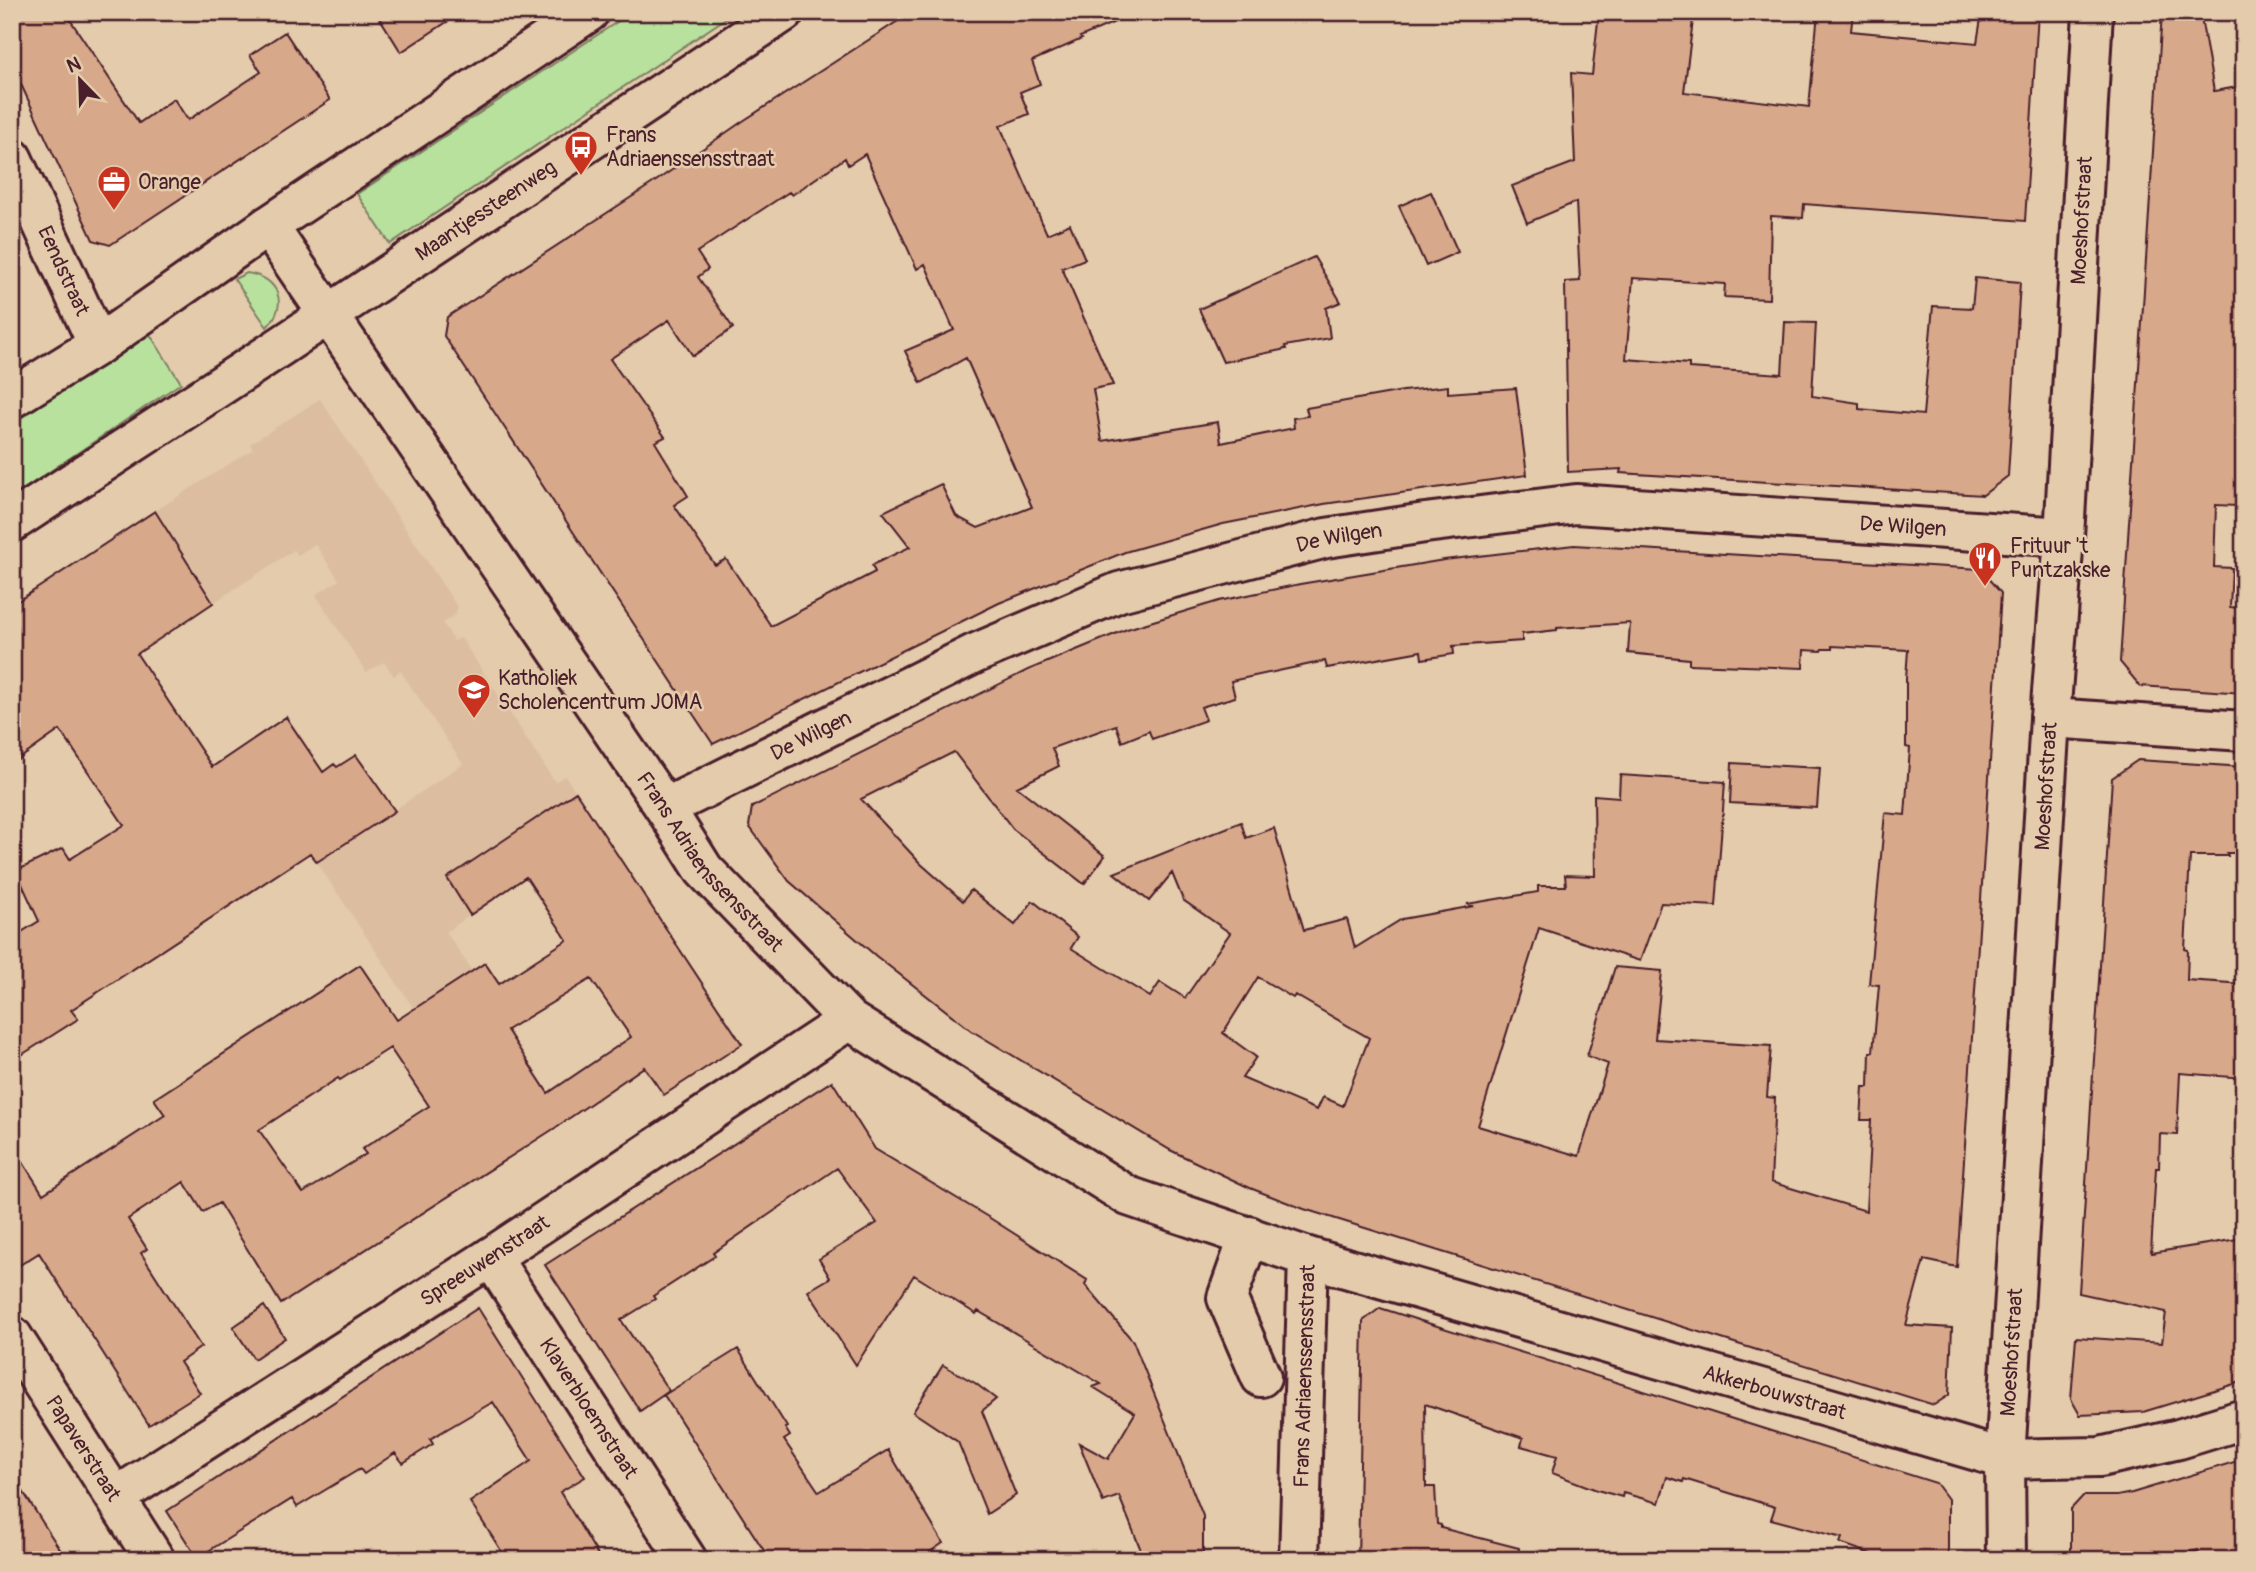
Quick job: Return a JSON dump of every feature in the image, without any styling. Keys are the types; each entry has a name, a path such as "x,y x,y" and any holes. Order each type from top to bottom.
{"street":[{"path":"12,398 97,345 268,226 589,12"},
{"name":"Maantjessteenweg","path":"12,522 783,12"},
{"name":"Moeshofstraat","path":"2006,1560 2005,1459 2050,718 2064,537 2093,12"},
{"name":"Eendstraat","path":"12,158 97,345"},
{"path":"268,226 329,314"},
{"name":"Frans Adriaenssensstraat","path":"329,314 665,808 704,870 849,1020 1128,1196 1308,1257 1299,1560"},
{"name":"De Wilgen","path":"665,808 974,654 1119,592 1326,538 1576,504 2064,537"},
{"path":"2050,718 2244,731"},
{"name":"Spreeuwenstraat","path":"116,1497 491,1257 849,1020"},
{"name":"Frans Adriaenssensstraat","path":"1249,1237 1227,1298 1261,1377"},
{"name":"Klaverbloemstraat","path":"491,1257 687,1560"},
{"name":"Akkerbouwstraat","path":"1308,1257 2005,1459 2100,1457 2179,1439 2244,1419"},
{"name":"Papaverstraat","path":"12,1336 155,1560"}],"shaded area":[{"name":"Katholiek Scholencentrum JOMA","path":"320,399 458,608 457,613 443,623 454,641 461,638 555,782 565,776 576,792 447,877 470,915 446,932 472,971 414,1009 317,862 463,764 400,670 394,676 384,662 366,672 316,595 339,580 315,544 298,555 294,550 213,603 155,511 253,449 250,444"}],"green space":[{"path":"632,12 735,12 390,244 357,194"},
{"path":"247,273 267,280 277,293 278,310 267,327 234,279"},
{"path":"149,333 181,383 12,497 12,424"}],"building":[{"path":"12,12 65,12 139,123 174,99 188,120 261,72 250,55 285,32 330,100 110,245 93,240 12,65"},
{"path":"376,12 462,12 401,52"},
{"path":"912,12 1138,12 1032,61 1040,84 1020,92 1029,114 1000,126 1047,234 1070,224 1085,259 1062,268 1113,385 1093,389 1102,441 1218,422 1221,443 1294,428 1293,418 1308,416 1306,408 1448,386 1448,393 1516,388 1527,475 1324,504 1223,524 1125,552 999,603 713,744 444,336 447,317","holes":["865,154 917,269 925,264 954,330 905,351 921,383 966,358 1032,507 978,528 956,516 941,484 883,512 910,547 872,565 875,572 771,626 726,559 715,565 674,505 688,496 655,442 665,437 610,359 669,320 693,356 733,328 698,277 708,269 697,252 789,192 792,195 845,158 848,165"]},
{"path":"1599,12 1694,12 1684,92 1809,107 1818,12 1853,12 1851,31 1977,43 1982,12 2038,12 2025,221 1804,204 1803,218 1771,216 1769,299 1724,297 1725,284 1633,278 1626,359 1689,364 1689,368 1782,374 1785,322 1816,323 1812,396 1859,403 1859,409 1923,415 1933,306 1972,308 1975,278 2020,282 2008,476 1983,495 1620,473 1621,469 1568,472 1565,282 1580,281 1576,202 1527,223 1512,186 1575,162 1571,73 1592,75"},
{"path":"2162,12 2200,12 2214,91 2244,86 2244,451 2237,506 2216,505 2214,567 2232,568 2230,607 2244,609 2244,693 2140,686 2120,662"},
{"path":"1431,192 1458,252 1426,266 1399,206"},
{"path":"1314,257 1341,302 1326,308 1330,338 1223,362 1199,309"},
{"path":"155,511 213,603 137,654 212,767 286,717 323,772 356,755 395,811 317,862 310,853 71,1010 78,1019 12,1061 12,938 39,921 16,871 63,848 70,859 124,825 60,730 12,764 12,605"},
{"path":"1574,545 1980,569 2001,593 1957,1267 1924,1260 1906,1325 1952,1328 1949,1395 1934,1405 1304,1209 1250,1188 1170,1150 972,1031 876,956 789,881 749,826 752,807 1028,670 1127,629 1219,601 1300,584 1444,560","holes":["1630,623 1628,653 1689,659 1689,664 1803,668 1804,650 1821,651 1832,649 1832,646 1908,650 1906,747 1910,748 1905,815 1885,813 1869,984 1879,985 1873,1052 1870,1052 1869,1087 1863,1087 1861,1120 1871,1120 1866,1211 1771,1182 1775,1098 1767,1097 1771,1046 1655,1039 1662,971 1615,967 1587,1056 1608,1064 1579,1156 1478,1126 1539,928 1640,961 1661,903 1716,906 1725,782 1620,775 1619,797 1594,795 1595,876 1565,875 1566,886 1538,886 1538,892 1402,919 1355,948 1347,919 1304,930 1274,828 1246,838 1241,822 1114,873 1149,901 1172,873 1183,900 1230,933 1185,998 1160,982 1150,997 1071,948 1078,937 1033,901 1015,925 971,890 963,901 920,863 861,799 954,752 1013,829 1084,884 1105,856 1017,787 1059,766 1052,748 1116,725 1122,742 1149,731 1152,739 1206,720 1201,707 1235,697 1231,681 1325,661 1327,668 1421,651 1422,659 1454,654 1453,646 1522,641 1522,634 1557,628","1258,977 1369,1038 1343,1106 1323,1097 1317,1110 1242,1078 1256,1057 1223,1033"]},
{"path":"2138,760 2244,767 2244,853 2227,853 2228,856 2190,856 2185,949 2188,950 2187,980 2244,984 2244,1078 2180,1073 2177,1135 2160,1134 2151,1253 2244,1238 2244,1381 2143,1412 2080,1415 2071,1399 2076,1337 2162,1343 2166,1312 2079,1293 2112,778"},
{"path":"1732,763 1820,768 1817,808 1730,803"},
{"path":"576,792 742,1044 664,1095 644,1067 555,1128 281,1304 219,1203 203,1212 184,1182 128,1219 147,1249 141,1253 201,1347 180,1362 200,1393 149,1425 39,1253 12,1270 12,1145 43,1194 165,1115 154,1099 360,965 397,1020 485,963 499,984 567,940 526,877 470,915 447,878","holes":["591,979 631,1037 548,1093 507,1030","390,1048 429,1106 362,1149 366,1154 303,1193 259,1130 338,1078 340,1080"]},
{"path":"832,1081 875,1149 1087,1280 1085,1285 1133,1341 1203,1516 1203,1560 1145,1560 1119,1496 1103,1502 1079,1443 1108,1459 1135,1413 1093,1387 1101,1384 978,1311 976,1314 914,1275 856,1365 808,1291 830,1278 819,1259 877,1223 837,1168 713,1253 715,1256 653,1296 655,1299 621,1320 669,1391 640,1411 545,1265"},
{"path":"264,1306 285,1338 254,1359 233,1327"},
{"path":"478,1308 585,1477 560,1492 601,1560 507,1560 470,1502 531,1461 493,1402 430,1439 433,1444 403,1463 395,1453 364,1474 360,1469 297,1507 292,1499 197,1558 167,1511"},
{"path":"1380,1308 1936,1483 1948,1499 1948,1560 1888,1560 1840,1543 1842,1538 1771,1519 1775,1507 1684,1479 1683,1482 1667,1477 1659,1503 1623,1493 1622,1497 1597,1490 1552,1473 1557,1456 1521,1446 1523,1438 1425,1404 1426,1487 1435,1487 1437,1524 1441,1525 1441,1528 1519,1548 1518,1560 1358,1560 1363,1321"},
{"path":"738,1349 787,1427 785,1428 790,1436 784,1440 819,1492 888,1450 943,1543 918,1560 770,1560 664,1395"},
{"path":"943,1365 975,1383 996,1399 982,1411 1016,1495 987,1514 958,1442 913,1412"},
{"path":"2244,1459 2244,1551 2217,1560 2201,1560 2198,1550 2164,1560 2071,1560 2071,1509 2083,1496 2132,1493"},
{"path":"12,1474 48,1531 67,1560 12,1560"}],"place":[{"name":"Frans Adriaenssensstraat","path":"581,177"},
{"name":"Orange","path":"114,212"},
{"name":"Frituur 't Puntzakske","path":"1985,588"},
{"name":"Katholiek Scholencentrum JOMA","path":"474,720"}]}
